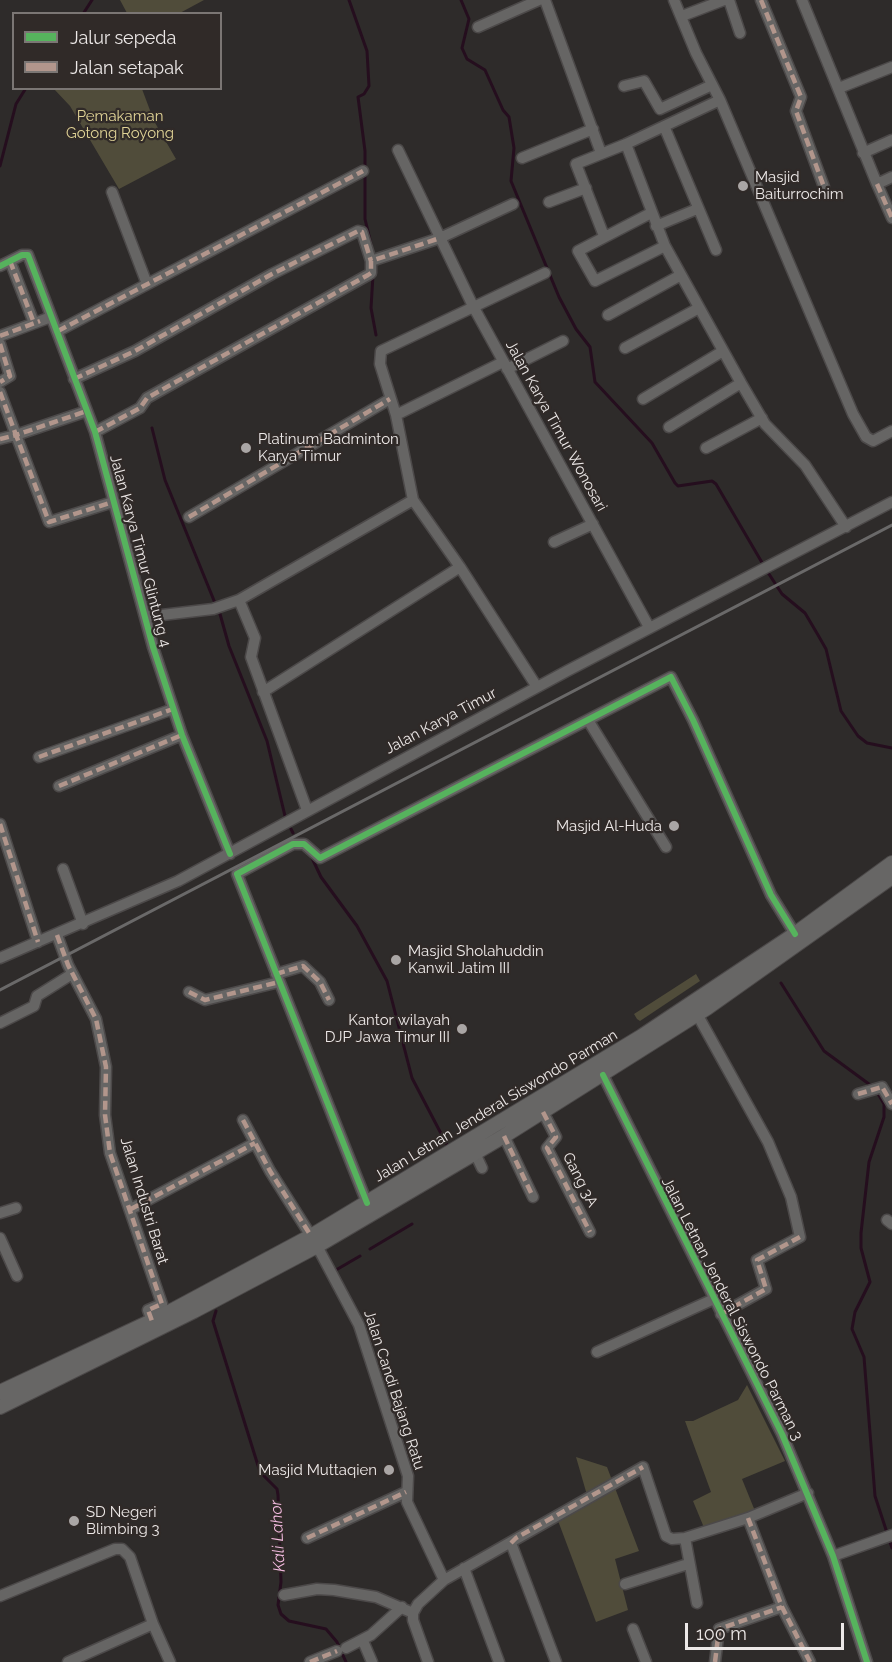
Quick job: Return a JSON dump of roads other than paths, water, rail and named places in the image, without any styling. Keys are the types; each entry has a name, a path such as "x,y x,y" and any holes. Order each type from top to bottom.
{"main road":[{"name":"Jalan Letnan Jenderal Siswondo Parman","path":"0,1407 184,1317 314,1241 504,1136 603,1076 697,1014 891,870"},
{"name":"Jalan Letnan Jenderal Siswondo Parman","path":"0,1392 152,1321 314,1241 367,1203 618,1051 795,934 827,918"}],"street":[{"path":"478,27 539,0"},
{"path":"545,0 602,153"},
{"path":"674,0 720,100 853,414 866,437 873,441 892,430"},
{"path":"682,16 727,0 740,33"},
{"path":"761,0 801,98 796,111 824,187"},
{"path":"802,0 863,153 892,218"},
{"path":"839,88 892,67"},
{"path":"624,86 644,81 657,107 662,109 712,85"},
{"path":"604,236 576,164 626,144 720,100"},
{"path":"664,126 716,250"},
{"path":"522,158 593,129"},
{"path":"863,153 892,140"},
{"path":"626,144 664,246 741,383 762,418 773,433 805,465 846,527"},
{"name":"Jalan Karya Timur Wonosari","path":"398,150 473,306 650,627"},
{"path":"58,331 363,171"},
{"path":"877,184 892,177"},
{"path":"549,202 586,188"},
{"path":"112,192 147,284"},
{"path":"371,261 440,238 513,204"},
{"path":"656,226 697,209"},
{"path":"651,213 578,250 595,281 664,246"},
{"path":"74,379 135,351 272,274 358,231 362,232 371,261 371,273 147,398 140,408 95,432"},
{"name":"Jalan Karya Timur Glintung 4","path":"5,264 24,254 28,255 58,331 95,432 145,617 173,709 230,854"},
{"path":"5,264 34,323"},
{"path":"537,687 460,567 413,500 396,415 380,364 381,351 545,273"},
{"path":"608,315 681,275"},
{"path":"625,348 699,308"},
{"path":"0,336 51,317"},
{"path":"396,415 563,341"},
{"path":"0,344 10,376 0,381"},
{"path":"643,399 723,351"},
{"path":"669,427 741,383"},
{"path":"1,398 47,520 57,520 113,502"},
{"path":"189,517 390,399"},
{"path":"0,439 87,411"},
{"path":"706,448 762,418"},
{"path":"145,617 213,609 238,600 413,500"},
{"name":"Jalan Karya Timur","path":"0,958 178,881 772,562 892,502"},
{"path":"554,542 593,524"},
{"path":"263,692 460,567"},
{"path":"238,600 255,638 251,657 307,810"},
{"path":"367,1203 237,874 299,844 320,858 667,677 675,680 771,895 795,934"},
{"path":"39,758 173,709"},
{"path":"588,720 666,847"},
{"path":"59,786 182,735"},
{"path":"0,825 38,942"},
{"path":"63,869 83,924"},
{"name":"Jalan Industri Barat","path":"57,935 72,974 96,1019 106,1067 105,1115 110,1153 162,1304 148,1310 152,1321"},
{"path":"189,992 205,1000 278,978 303,966 320,982 329,1000"},
{"path":"0,1023 34,1006 37,996 72,974"},
{"path":"697,1014 768,1142 791,1197 800,1236 757,1260 766,1289 721,1314"},
{"name":"Jalan Letnan Jenderal Siswondo Parman 3","path":"603,1076 782,1434 833,1556 867,1662"},
{"path":"858,1094 874,1088 882,1088 892,1104"},
{"name":"Gang 3A","path":"543,1112 556,1137 547,1148 590,1232"},
{"name":"Jalan Candi Bajang Ratu","path":"243,1120 314,1241 359,1325 408,1476 407,1502 444,1580"},
{"path":"504,1136 533,1197"},
{"path":"131,1209 255,1143"},
{"path":"475,1153 482,1168"},
{"path":"0,1213 16,1209"},
{"path":"0,1238 17,1276"},
{"path":"597,1352 714,1299"},
{"path":"428,1662 413,1620 413,1612 418,1604 444,1580 643,1467 666,1536 672,1539 685,1538 748,1518 808,1493"},
{"path":"307,1538 406,1492"},
{"path":"748,1518 782,1607 810,1662"},
{"path":"833,1556 889,1536"},
{"path":"685,1538 697,1603"},
{"path":"511,1543 556,1662"},
{"path":"0,1596 115,1549 122,1549 130,1557 153,1624 170,1662"},
{"path":"625,1584 688,1564"},
{"path":"464,1568 499,1662"},
{"path":"284,1595 317,1589 334,1590 376,1597 413,1612"},
{"path":"310,1662 363,1641 402,1607"},
{"path":"715,1662 719,1629 782,1607"},
{"path":"68,1662 153,1624"},
{"path":"633,1629 646,1662"},
{"path":"363,1641 372,1662"}],"waterway":[{"path":"84,12 92,0"},
{"path":"349,0 367,51 369,86 364,94 358,97 365,151 365,219 371,244"},
{"path":"461,0 469,19 462,48 467,59 485,70 503,110 509,117 514,148 511,181 559,297 576,329 590,347 595,382 652,443 678,486 712,481 716,484 764,566"},
{"path":"0,166 16,104 25,90"},
{"path":"373,275 371,308 376,335"},
{"path":"152,428 165,480 215,603"},
{"path":"767,571 782,594 805,613 826,649 841,711 858,736 867,743 892,748"},
{"path":"220,614 229,646 267,741 285,816"},
{"path":"291,829 293,833"},
{"path":"311,856 321,877 357,926 387,981 412,1078 447,1145"},
{"path":"781,983 824,1051 873,1087"},
{"path":"877,1092 884,1104 884,1117 869,1162 861,1233 861,1248 870,1282 855,1312 852,1329 864,1357 875,1496 892,1548"},
{"path":"370,1249 412,1224"},
{"path":"336,1270 360,1256"},
{"name":"Kali Lahor","path":"216,1311 213,1321 260,1472 277,1489 281,1582 278,1605 281,1614 289,1621 326,1629 337,1642 346,1662"}],"railway":[{"path":"0,990 892,525"}],"place":[{"name":"Masjid Baiturrochim","path":"743,186"},
{"name":"Platinum Badminton Karya Timur","path":"246,448"},
{"name":"Masjid Al-Huda","path":"674,826"},
{"name":"Masjid Sholahuddin Kanwil Jatim III","path":"396,960"},
{"name":"Kantor wilayah DJP Jawa Timur III","path":"462,1029"},
{"name":"Masjid Muttaqien","path":"389,1470"},
{"name":"SD Negeri Blimbing 3","path":"74,1521"}],"park label":[{"name":"Pemakaman Gotong Royong","path":"120,124"}]}
